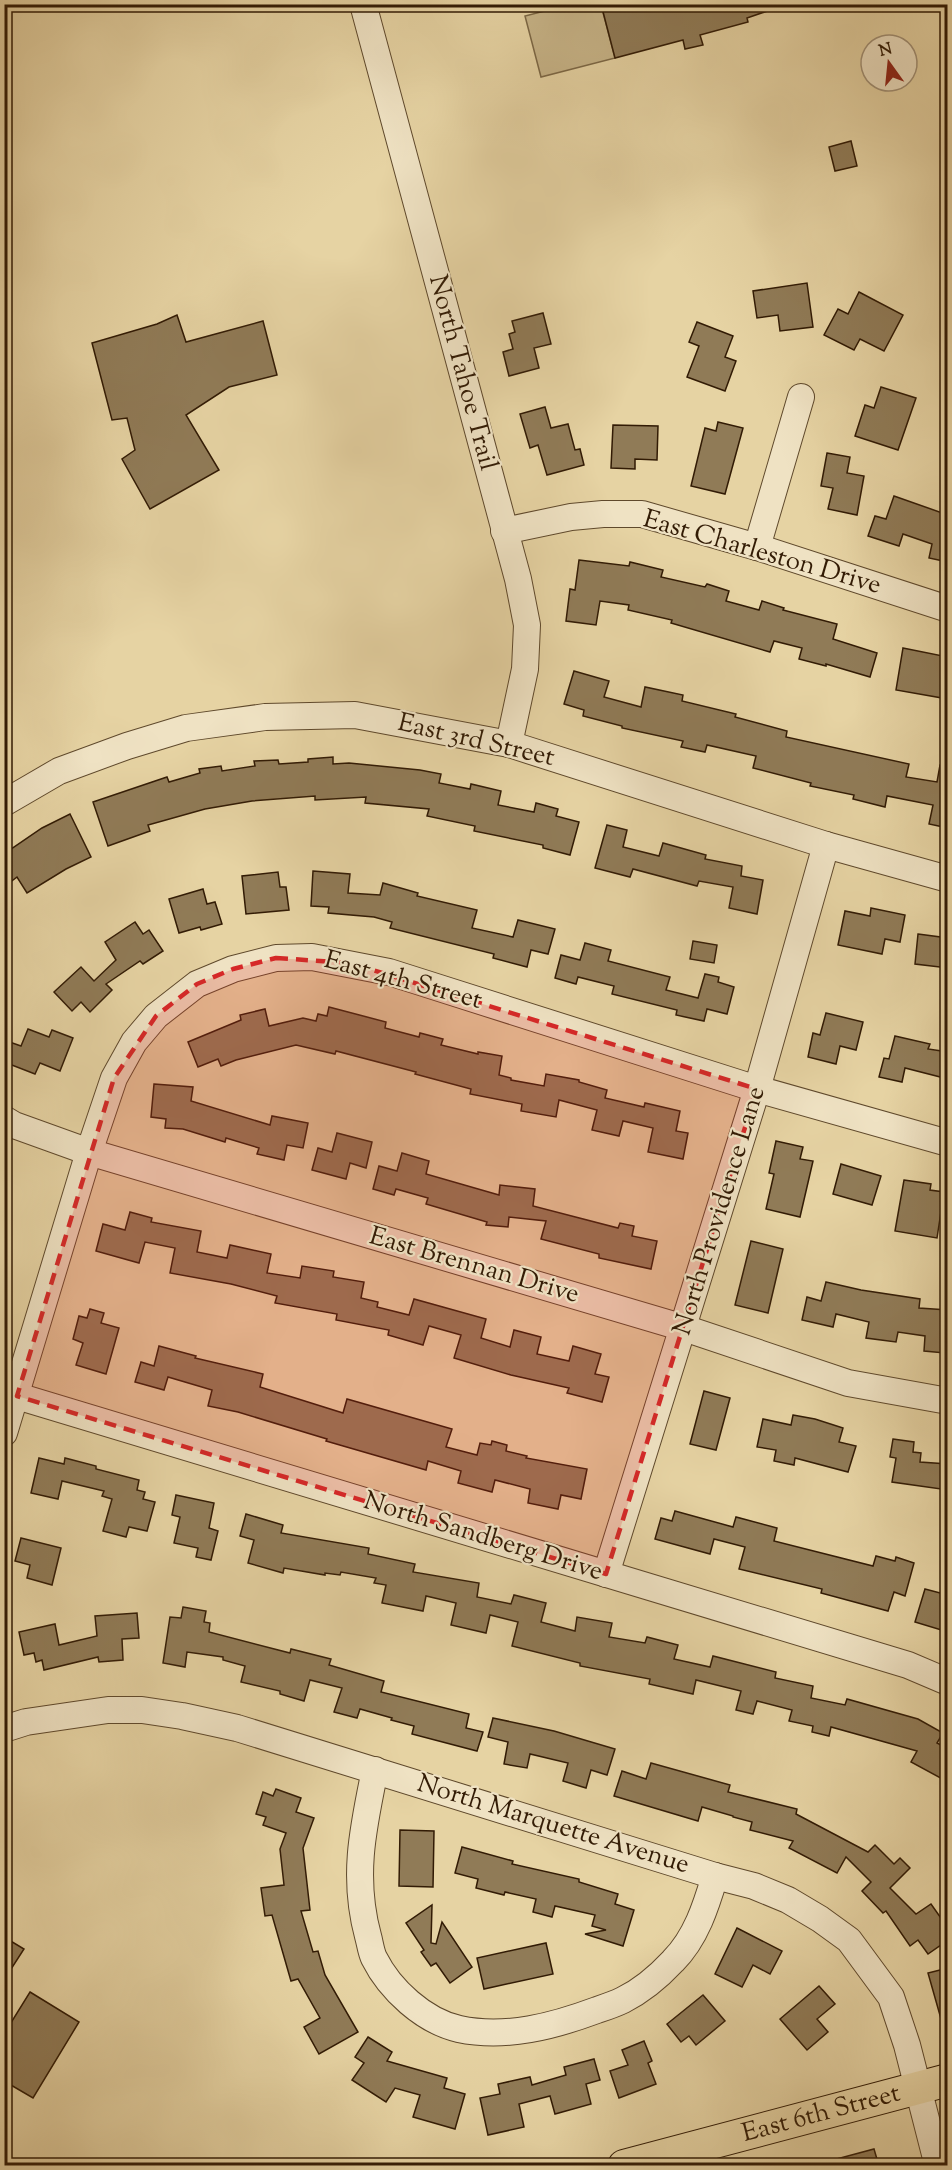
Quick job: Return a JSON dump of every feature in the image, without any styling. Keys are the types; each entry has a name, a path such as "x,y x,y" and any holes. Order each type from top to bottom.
{"main road":[{"name":"East 6th Street","path":"640,2163 948,2080"}],"street":[{"name":"North Tahoe Trail","path":"363,4 518,579 527,625 525,669 510,744"},
{"path":"757,547 801,397"},
{"name":"East Charleston Drive","path":"504,531 571,517 642,514 757,547 948,609"},
{"name":"East 3rd Street","path":"4,803 59,771 127,746 186,728 265,717 355,715 510,744 826,845 948,879"},
{"name":"North Providence Lane","path":"606,1574 757,1089 826,845"},
{"name":"East 4th Street","path":"4,1433 89,1152 114,1078 134,1042 156,1016 197,984 233,969 276,958 312,957 389,972 757,1089 948,1143"},
{"name":"East Brennan Drive","path":"4,1119 14,1125 89,1152 684,1328 848,1383 948,1401"},
{"name":"North Sandberg Drive","path":"16,1396 908,1665 948,1682"},
{"name":"North Marquette Avenue","path":"4,1729 26,1722 108,1710 142,1710 237,1728 715,1876 754,1886 788,1900 820,1918 849,1940 891,1997 907,2045 938,2166"},
{"path":"375,1770 359,1870 362,1914 374,1958 393,1988 425,2015 459,2029 507,2033 567,2022 623,2001 649,1983 674,1960 692,1937 706,1907 715,1876"}],"highlighted area":[{"path":"276,958 350,963 757,1089 606,1574 17,1396 114,1078 156,1016 197,984 233,969"}],"shaded area":[{"path":"568,5 601,5 615,58 541,77 525,16"}],"building":[{"path":"601,4 778,4 779,7 747,18 748,22 700,35 703,45 685,49 683,40 615,58"},
{"path":"851,141 857,166 835,171 829,147"},
{"path":"807,283 813,327 780,331 778,315 757,318 753,291"},
{"path":"859,292 903,315 884,351 860,339 854,350 824,335 838,309 848,314"},
{"path":"543,313 551,344 534,348 539,368 509,376 503,352 513,349 509,334 515,332 512,321"},
{"path":"177,315 186,342 263,321 277,375 229,387 186,415 219,470 150,509 122,459 135,450 127,418 112,420 92,343 157,324"},
{"path":"697,322 733,336 725,357 736,361 725,391 687,377 699,346 689,342"},
{"path":"881,387 916,398 898,450 855,436 865,405 874,408"},
{"path":"545,407 551,428 568,424 575,450 580,449 584,465 547,475 538,445 530,448 520,414"},
{"path":"718,422 743,428 725,494 691,486 705,428 716,431"},
{"path":"613,425 658,426 657,460 635,459 635,469 611,468"},
{"path":"827,453 850,457 847,473 864,476 857,515 828,509 833,488 821,486"},
{"path":"894,496 948,515 948,562 929,558 932,544 903,534 899,546 868,536 875,516 886,519"},
{"path":"579,560 629,566 630,562 663,570 661,577 705,587 707,584 729,591 726,601 759,610 762,601 784,608 783,610 837,624 833,639 877,653 870,677 799,659 802,648 774,641 770,652 671,623 672,620 628,610 629,605 600,601 596,625 566,621 570,589 575,590"},
{"path":"903,648 948,657 948,699 896,690"},
{"path":"574,671 609,681 604,697 641,707 645,687 683,695 682,701 736,714 735,717 787,731 786,737 909,764 906,777 937,782 940,765 948,766 948,828 929,824 933,805 887,796 885,807 853,799 854,795 810,786 811,783 753,768 756,756 707,745 705,752 681,747 683,741 622,728 622,726 583,716 584,710 564,704"},
{"path":"333,757 333,764 349,763 420,770 441,774 439,783 470,789 471,784 501,791 498,805 534,812 536,803 558,809 556,816 579,822 570,855 543,848 543,845 474,831 475,826 427,816 429,809 365,803 366,797 315,800 315,796 252,801 205,809 148,825 150,831 108,846 93,802 167,777 169,782 200,773 199,769 221,766 222,771 255,766 254,761 278,760 279,764"},
{"path":"70,814 91,857 27,893 17,877 4,887 4,854 42,828"},
{"path":"607,825 627,830 623,847 659,856 663,843 706,855 705,859 742,866 741,876 763,880 757,914 729,908 733,887 699,881 697,886 633,869 630,877 595,868"},
{"path":"313,871 350,874 348,893 380,895 383,883 418,893 417,896 477,910 472,928 513,937 518,920 555,929 548,954 531,950 527,967 493,958 494,954 390,928 392,922 374,917 328,913 329,907 311,906"},
{"path":"278,872 280,887 286,887 289,910 246,914 242,876"},
{"path":"203,889 207,904 215,902 222,924 179,933 169,899"},
{"path":"871,908 905,915 900,942 885,939 882,954 838,945 845,911 870,916"},
{"path":"135,922 143,934 149,930 163,951 143,964 140,961 106,984 112,990 90,1012 81,1002 72,1011 54,992 81,967 94,981 116,960 105,942"},
{"path":"918,934 948,938 948,968 915,964"},
{"path":"693,941 717,945 714,963 690,959"},
{"path":"585,943 611,950 608,961 670,977 666,990 698,998 705,974 719,977 718,982 734,987 727,1014 707,1009 704,1021 676,1015 677,1010 612,994 614,986 578,977 576,984 555,978 561,955 580,960"},
{"path":"329,1007 386,1022 385,1028 419,1037 420,1033 443,1039 441,1045 478,1054 478,1052 502,1056 499,1075 511,1078 511,1080 544,1086 546,1074 579,1080 579,1082 607,1090 605,1098 644,1107 645,1103 680,1111 676,1131 688,1133 683,1159 648,1152 653,1128 623,1121 619,1136 592,1130 597,1110 559,1100 556,1117 521,1111 522,1104 470,1094 471,1089 415,1074 416,1072 336,1051 335,1054 296,1045 221,1066 218,1059 198,1067 188,1042 241,1020 240,1015 265,1009 269,1026 303,1018 316,1021 318,1014 327,1016"},
{"path":"826,1013 863,1022 856,1050 840,1046 836,1064 808,1057 813,1033 820,1035"},
{"path":"28,1029 49,1037 52,1030 73,1038 60,1071 40,1063 35,1074 4,1062 4,1040 21,1046"},
{"path":"895,1036 930,1044 928,1049 948,1052 948,1079 905,1068 902,1082 879,1077 884,1058 889,1059"},
{"path":"154,1084 193,1087 191,1101 270,1125 272,1116 308,1123 303,1148 287,1145 284,1160 257,1154 259,1148 226,1138 225,1142 183,1129 165,1128 166,1119 151,1117"},
{"path":"337,1133 372,1142 366,1168 350,1163 346,1179 312,1170 318,1148 332,1152"},
{"path":"776,1141 803,1147 800,1159 813,1161 800,1217 766,1209 774,1174 769,1173"},
{"path":"402,1153 429,1161 426,1174 499,1195 500,1185 535,1189 533,1206 618,1228 620,1223 634,1226 632,1236 657,1241 651,1269 599,1258 599,1254 541,1239 546,1221 509,1217 508,1227 486,1225 487,1222 426,1204 428,1198 396,1189 394,1195 373,1189 379,1166 397,1171"},
{"path":"841,1164 881,1176 872,1205 833,1194"},
{"path":"904,1180 931,1184 930,1190 944,1192 937,1238 895,1231"},
{"path":"130,1212 152,1218 151,1222 201,1231 197,1252 227,1258 230,1245 271,1254 267,1273 300,1278 302,1266 334,1271 333,1277 364,1282 361,1298 378,1302 377,1307 409,1315 414,1299 486,1319 481,1338 510,1347 514,1330 541,1337 537,1354 569,1361 573,1346 601,1354 595,1374 609,1377 602,1402 567,1393 569,1388 511,1375 454,1358 461,1335 429,1326 423,1345 388,1335 389,1330 336,1320 337,1314 275,1303 277,1296 231,1284 170,1273 175,1248 145,1242 139,1263 96,1251 103,1224 125,1230"},
{"path":"751,1241 783,1249 768,1313 735,1305"},
{"path":"826,1282 920,1299 919,1308 948,1310 948,1340 945,1353 924,1351 925,1336 898,1332 896,1342 866,1338 869,1322 836,1314 833,1327 802,1320 807,1297 821,1301"},
{"path":"90,1309 104,1313 101,1323 119,1328 106,1374 76,1365 83,1343 73,1339 79,1316 87,1318"},
{"path":"159,1346 196,1356 195,1358 263,1374 260,1387 343,1413 347,1399 452,1429 446,1447 477,1455 480,1443 491,1445 492,1441 507,1445 506,1451 527,1456 526,1458 587,1469 581,1499 561,1495 558,1509 528,1503 530,1489 495,1480 492,1492 458,1483 461,1471 428,1461 426,1470 238,1412 208,1406 212,1390 168,1377 164,1390 135,1382 141,1362 154,1366"},
{"path":"704,1391 730,1398 716,1450 690,1444"},
{"path":"793,1415 843,1428 839,1442 856,1446 848,1472 795,1458 794,1465 774,1461 776,1450 757,1447 763,1419 791,1425"},
{"path":"893,1439 914,1442 913,1452 921,1453 920,1462 948,1464 948,1490 892,1482 896,1458 890,1457"},
{"path":"39,1458 64,1464 65,1458 139,1480 137,1490 145,1492 143,1499 155,1502 147,1531 129,1527 126,1537 103,1531 112,1499 102,1496 104,1491 62,1481 58,1499 31,1493"},
{"path":"176,1495 214,1503 209,1528 218,1531 211,1560 196,1557 198,1548 174,1543 180,1517 172,1515"},
{"path":"675,1511 733,1527 736,1517 777,1528 774,1541 873,1566 876,1556 895,1561 896,1557 914,1563 905,1596 894,1592 888,1611 821,1593 822,1589 739,1569 745,1547 714,1539 710,1554 655,1539 661,1518 672,1521"},
{"path":"246,1514 283,1525 281,1533 369,1548 368,1554 415,1564 413,1572 479,1583 477,1597 511,1604 514,1595 546,1603 541,1622 575,1631 577,1617 612,1623 609,1637 645,1643 647,1637 678,1645 674,1659 710,1667 713,1656 776,1672 775,1678 813,1686 811,1698 845,1705 847,1699 918,1719 943,1733 937,1743 948,1749 948,1782 911,1762 917,1751 831,1727 829,1736 812,1732 813,1726 789,1721 792,1710 757,1701 753,1714 736,1710 741,1691 696,1680 693,1694 649,1684 650,1679 580,1666 580,1663 512,1646 518,1622 490,1615 486,1633 451,1625 456,1603 426,1596 423,1611 382,1603 386,1585 374,1583 376,1578 341,1572 340,1575 325,1573 325,1575 284,1568 283,1573 248,1563 254,1540 240,1536"},
{"path":"21,1538 61,1548 52,1585 27,1578 30,1565 15,1561"},
{"path":"925,1589 948,1595 948,1632 915,1622"},
{"path":"183,1607 206,1611 204,1622 210,1623 209,1632 290,1653 291,1649 331,1659 329,1665 384,1681 381,1692 469,1714 466,1728 483,1732 477,1751 412,1734 414,1726 360,1709 357,1718 334,1712 342,1688 310,1680 304,1701 280,1694 280,1691 241,1682 245,1666 223,1660 223,1657 187,1652 185,1667 163,1663 170,1617 181,1618"},
{"path":"137,1613 139,1638 122,1639 123,1660 99,1662 98,1657 44,1670 42,1660 36,1662 34,1653 24,1655 19,1632 55,1624 59,1645 97,1636 95,1616"},
{"path":"493,1718 554,1731 615,1749 607,1775 591,1770 586,1788 563,1781 568,1763 530,1754 527,1768 504,1764 508,1742 488,1737"},
{"path":"651,1763 730,1785 728,1792 797,1809 796,1814 868,1852 875,1845 894,1864 900,1858 910,1868 890,1888 916,1914 931,1904 948,1928 948,1940 928,1954 918,1940 910,1946 886,1911 883,1913 862,1891 871,1882 846,1857 837,1873 789,1848 793,1841 750,1830 752,1822 702,1807 698,1821 614,1796 622,1771 646,1779"},
{"path":"276,1789 301,1798 296,1812 314,1818 303,1848 310,1910 301,1911 313,1952 318,1951 325,1975 358,2032 319,2054 304,2027 320,2018 298,1979 291,1981 272,1915 265,1916 261,1888 284,1885 280,1849 286,1833 263,1825 266,1817 256,1814 263,1792 273,1796"},
{"path":"400,1830 434,1831 433,1887 399,1886"},
{"path":"462,1847 513,1861 512,1864 579,1879 579,1882 618,1894 615,1904 634,1910 623,1946 585,1934 606,1930 592,1926 595,1915 555,1906 552,1917 533,1912 536,1899 505,1892 504,1895 476,1888 478,1879 455,1873"},
{"path":"432,1905 431,1943 436,1944 442,1922 472,1967 450,1983 436,1963 431,1966 421,1952 424,1950 406,1923"},
{"path":"737,1928 782,1951 770,1974 753,1965 742,1987 715,1974"},
{"path":"4,1937 24,1949 4,1980"},
{"path":"546,1943 553,1974 484,1989 477,1958"},
{"path":"948,1968 948,2025 943,2026 928,1973"},
{"path":"819,1986 835,2004 817,2019 828,2032 807,2050 780,2019"},
{"path":"30,1992 79,2022 33,2098 4,2081 4,2034"},
{"path":"703,1995 725,2021 696,2045 689,2036 681,2042 667,2024"},
{"path":"368,2037 392,2052 387,2061 447,2078 444,2088 465,2094 455,2129 413,2117 420,2095 395,2088 386,2102 352,2080 364,2063 355,2057"},
{"path":"644,2041 652,2061 648,2063 656,2084 619,2098 610,2071 628,2065 622,2050"},
{"path":"594,2059 600,2080 586,2084 591,2104 555,2114 550,2096 519,2104 524,2127 488,2135 480,2098 500,2094 498,2084 530,2077 532,2085 566,2075 564,2067"},
{"path":"874,2149 879,2166 830,2166 829,2161"}]}
